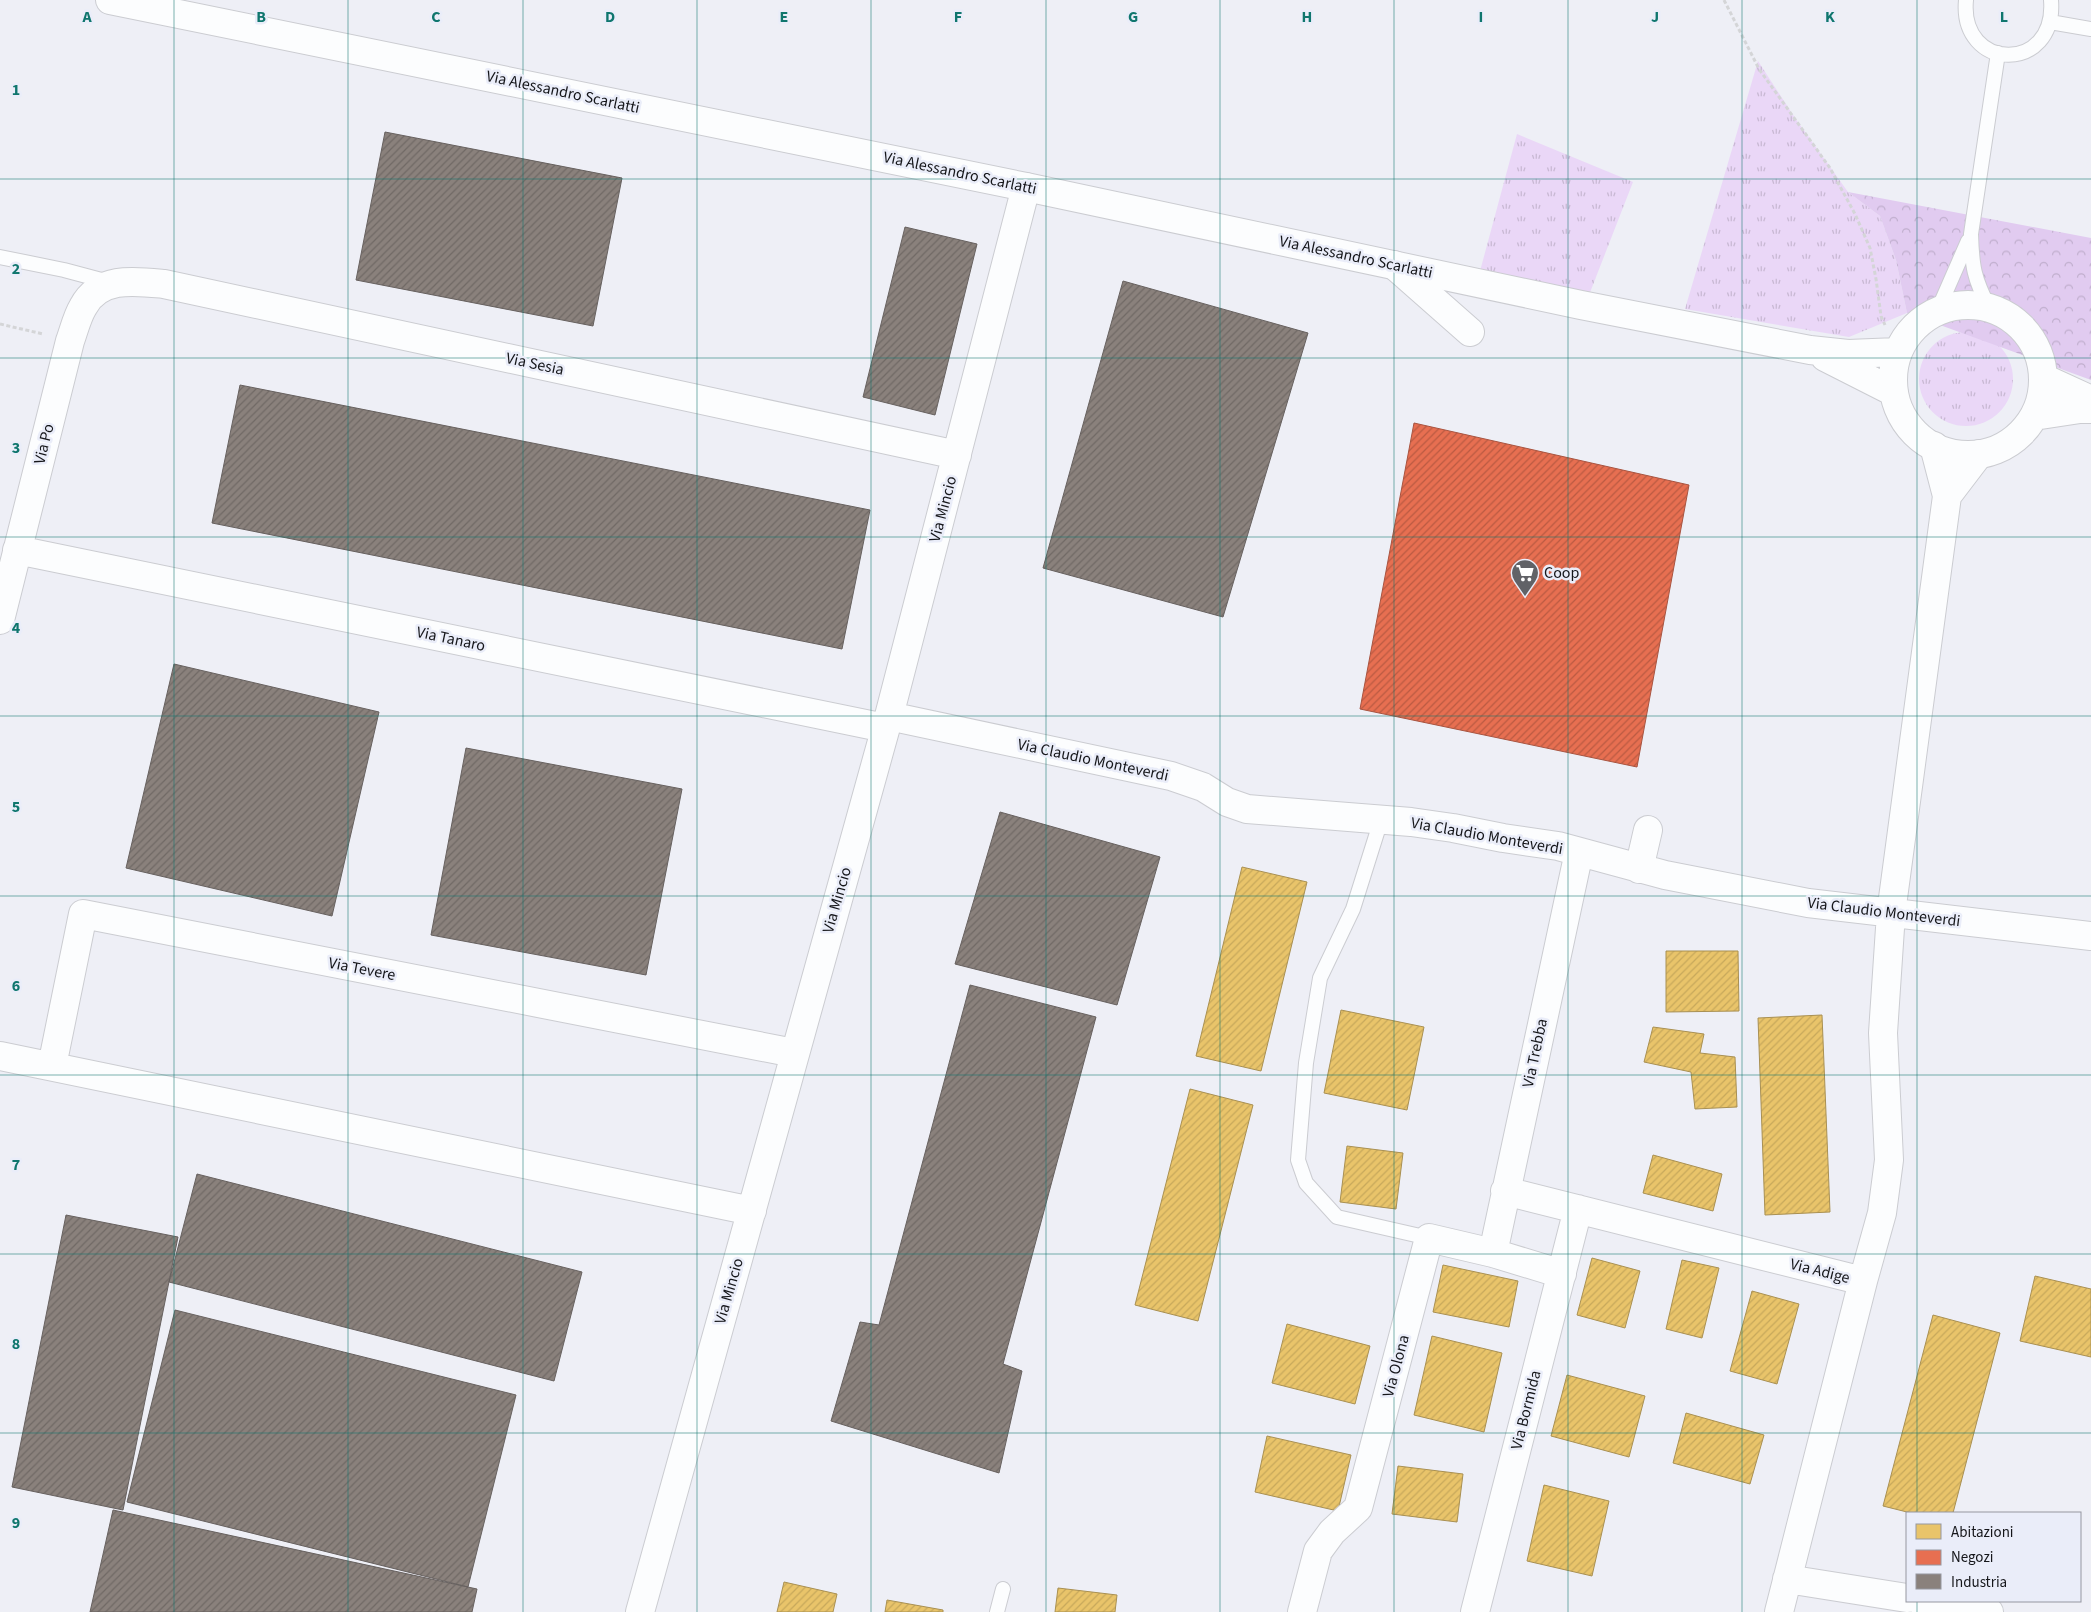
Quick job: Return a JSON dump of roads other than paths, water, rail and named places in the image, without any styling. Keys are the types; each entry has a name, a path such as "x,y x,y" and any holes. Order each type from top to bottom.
{"street":[{"name":"Via Alessandro Scarlatti","path":"110,0 1026,186 1581,306 1810,350 1848,354 1898,352"},
{"name":"Via Mincio","path":"640,1612 887,722 1026,186"},
{"path":"1394,265 1470,332"},
{"name":"Via Sesia","path":"113,283 134,281 164,284 957,455"},
{"name":"Via Po","path":"0,620 70,341 83,306 98,289 113,283"},
{"path":"1972,305 1989,308 2006,316 2021,327 2033,342 2040,360 2043,378 2039,404 2034,416 2020,434 2001,448 1979,454 1956,454 1934,446 1915,433 1901,414 1894,392 1893,372 1898,352 1908,336 1921,322 1937,312 1963,306 1972,305"},
{"name":"Via Alessandro Scarlatti","path":"1810,350 1894,392"},
{"path":"2043,378 2091,400"},
{"path":"2034,416 2091,409"},
{"path":"1934,446 1947,496"},
{"path":"1863,1281 1882,1213 1889,1160 1883,1033 1891,913 1917,635 1947,496 1979,454"},
{"name":"Via Tanaro","path":"17,550 887,722"},
{"name":"Via Claudio Monteverdi","path":"887,722 1171,776 1204,787 1227,802 1247,809 1453,828 1558,846 1639,869 1798,901 2091,936"},
{"path":"1639,869 1648,830"},
{"name":"Via Trebba","path":"1493,1254 1579,852"},
{"name":"Via Tevere","path":"52,1066 83,914 794,1053"},
{"path":"0,1056 752,1211"},
{"name":"Via Adige","path":"1505,1191 1863,1281 1779,1612"},
{"name":"Via Bormida","path":"1475,1612 1578,1209"},
{"path":"1430,1238 1562,1274"},
{"name":"Via Olona","path":"1302,1612 1318,1551 1332,1532 1358,1508 1430,1238"},
{"path":"1787,1579 1906,1598"},
{"path":"1927,1602 1989,1612"}],"lane":[{"path":"1966,0 1965,14 1972,33 1985,48 1998,54 2013,55 2028,50 2040,42 2049,30 2052,15 2051,0"},
{"path":"2050,22 2091,30"},
{"path":"1989,308 1976,281 1972,262 1971,234 1998,54"},
{"path":"1937,312 1960,263 1971,234"},
{"path":"0,257 64,270 113,283"},
{"path":"1381,820 1353,909 1320,978 1306,1063 1298,1160 1306,1183 1337,1217 1430,1238"},
{"path":"997,1612 1003,1590"}],"place":[{"name":"Coop","path":"1525,597"}]}
